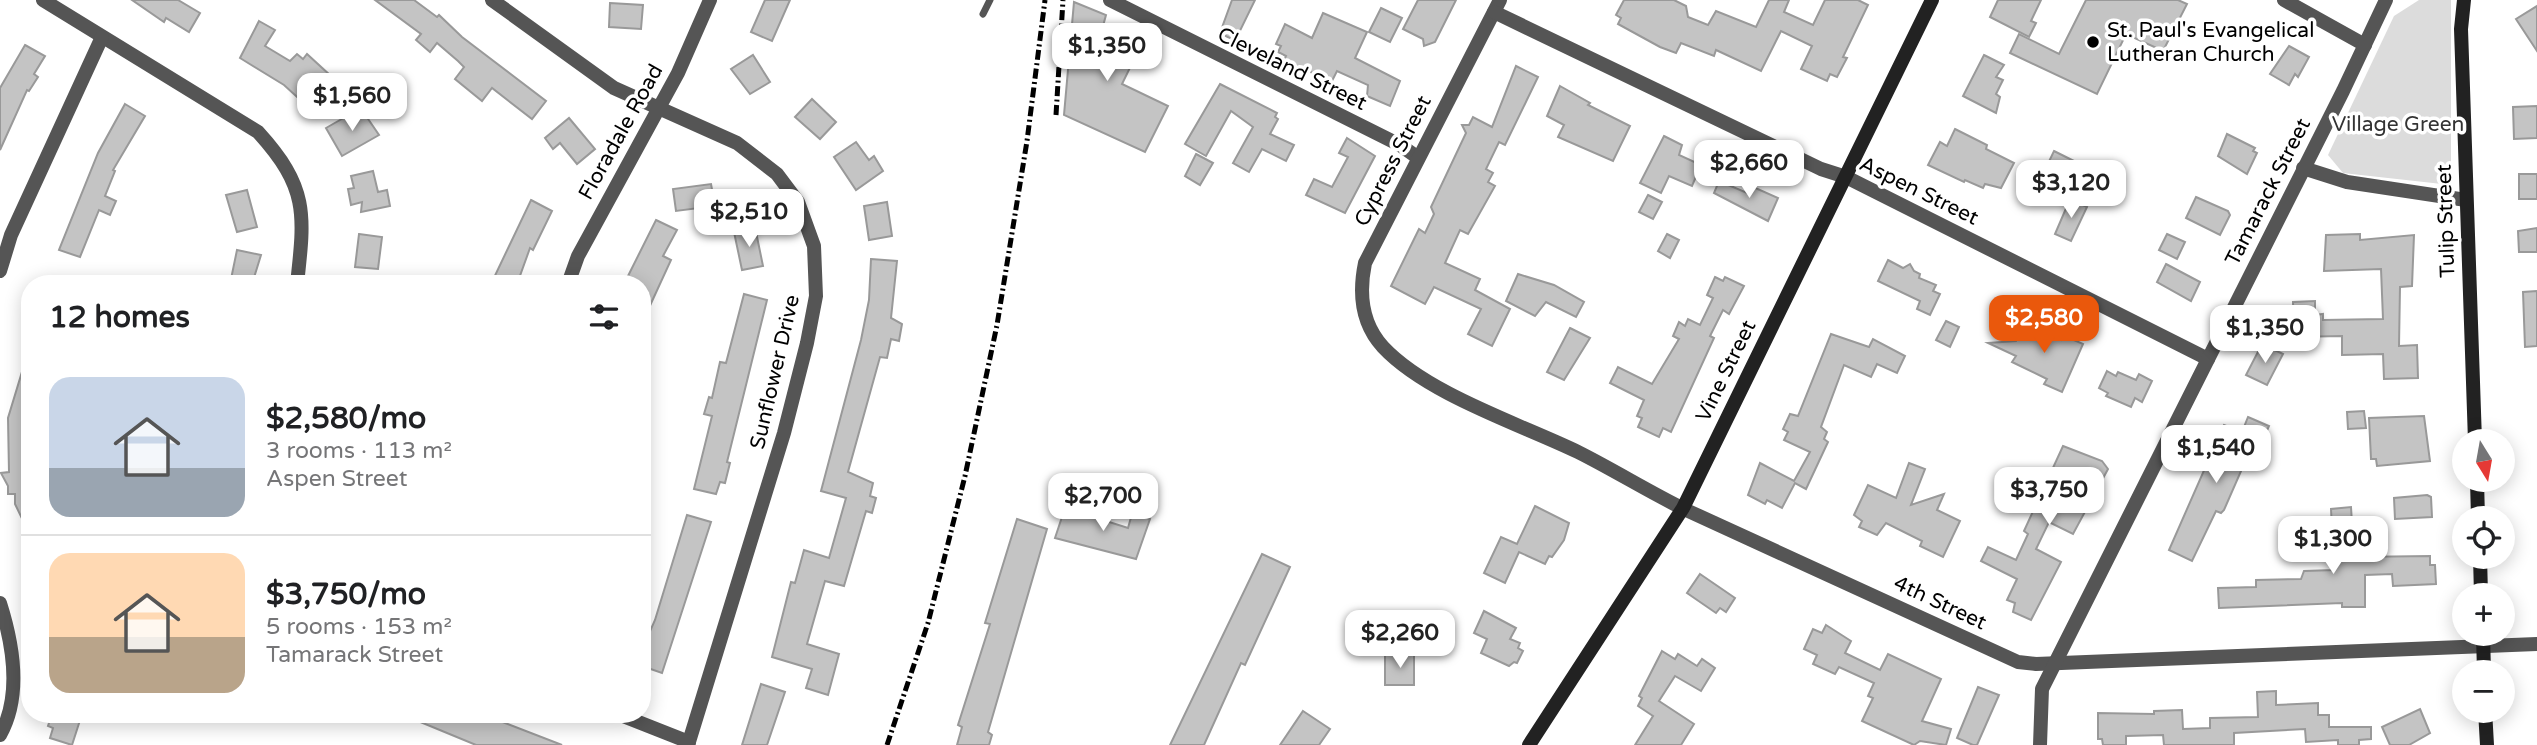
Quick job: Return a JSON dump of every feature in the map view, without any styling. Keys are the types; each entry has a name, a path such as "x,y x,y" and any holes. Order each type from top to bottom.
{"street":[{"path":"43,0 258,132 283,160 299,190 303,232 298,275"},
{"name":"Sunflower Drive","path":"492,0 614,88 737,144 777,174 798,202 814,247 816,296 804,356 784,433 688,743"},
{"name":"Floradale Road","path":"571,275 578,256 656,108 678,73 710,0"},
{"name":"Cleveland Street","path":"1110,0 1400,145 1417,158"},
{"name":"Vine Street","path":"1530,745 1683,508 1932,0"},
{"path":"2284,0 2365,45"},
{"name":"Tamarack Street","path":"2040,745 2042,689 2386,0"},
{"name":"Tulip Street","path":"2464,0 2461,29 2475,429"},
{"name":"Cypress Street","path":"1383,347 1370,327 1360,288 1365,263 1497,6"},
{"name":"Aspen Street","path":"1497,6 2208,359"},
{"path":"0,271 22,211 102,37"},
{"path":"2303,168 2347,182 2466,200"},
{"name":"4th Street","path":"1383,347 1442,389 1580,453 1683,508 2018,662 2055,663 2452,642"},
{"path":"0,603 8,629 14,681 10,710 0,735"},
{"name":"4th Street","path":"2515,642 2537,644"},
{"path":"640,723 688,743"},
{"path":"2486,723 2487,745"}],"lane":[{"path":"983,14 990,0"}],"green space":[{"name":"Village Green","path":"2419,0 2451,0 2451,185 2343,173 2328,155 2394,16"}],"building":[{"path":"132,0 178,0 200,13 189,32 166,18 164,22"},
{"path":"375,0 414,0 437,17 439,15 462,37 546,101 532,119 492,88 482,101 455,79 464,67 458,61 437,43 430,52 416,40 421,34"},
{"path":"765,0 790,0 772,41 751,32"},
{"path":"1232,0 1255,0 1235,41 1220,33"},
{"path":"1418,0 1456,0 1435,42 1424,46 1423,39 1403,29"},
{"path":"1624,0 1674,0 1686,6 1688,17 1708,25 1716,11 1756,27 1769,0 1789,0 1784,12 1813,25 1825,0 1858,0 1868,5 1843,57 1847,58 1837,77 1830,74 1827,81 1801,69 1812,46 1781,31 1761,71 1716,50 1714,56 1681,43 1676,53 1660,47 1618,24 1621,18 1616,15"},
{"path":"1998,0 2041,0 2031,21 2036,23 2029,37 1990,17"},
{"name":"St. Paul's Evangelical Lutheran Church","path":"2086,0 2178,0 2187,4 2163,51 2126,34 2097,94 2010,53 2019,34 2059,54"},
{"path":"1074,2 1106,15 1103,26 1142,43 1122,84 1168,106 1145,152 1064,115"},
{"path":"610,3 643,5 641,29 609,27"},
{"path":"2537,6 2537,51 2516,19"},
{"path":"1381,8 1402,18 1390,42 1369,32"},
{"path":"1323,13 1367,32 1355,58 1400,81 1390,106 1367,96 1368,85 1337,71 1331,83 1327,81 1325,85 1312,79 1315,74 1284,60 1286,56 1278,52 1281,46 1276,44 1285,24 1312,38"},
{"path":"259,21 275,30 265,46 290,61 297,54 303,59 307,54 337,85 330,93 332,99 318,116 284,85 240,58"},
{"path":"25,45 45,56 34,74 38,77 29,91 27,90 0,150 0,88"},
{"path":"2289,46 2309,57 2298,77 2295,74 2289,85 2270,74"},
{"path":"753,55 770,82 750,94 731,69"},
{"path":"1984,55 2004,65 1996,77 2003,80 1996,94 2000,97 1996,113 1963,96"},
{"path":"1516,66 1538,77 1505,145 1499,142 1486,169 1493,173 1488,182 1495,186 1468,234 1460,230 1445,263 1480,279 1475,290 1510,309 1492,346 1468,334 1481,309 1434,287 1425,304 1391,286 1419,229 1425,233 1434,214 1431,207 1466,133 1462,125 1469,125 1473,117 1492,127"},
{"path":"1220,84 1277,113 1275,117 1278,119 1270,134 1294,145 1286,161 1262,149 1249,172 1233,163 1253,127 1231,111 1206,156 1185,144"},
{"path":"1560,86 1590,103 1588,105 1630,126 1613,161 1558,137 1564,125 1547,116"},
{"path":"812,99 836,122 820,139 795,117"},
{"path":"125,104 145,116 113,170 115,171 105,196 116,201 110,215 99,210 80,257 59,250 98,153"},
{"path":"2537,106 2537,138 2514,139 2513,107"},
{"path":"364,113 379,135 342,156 326,128 347,116 350,121"},
{"path":"569,118 595,149 577,164 560,143 553,149 545,138"},
{"path":"1955,129 1987,145 1986,149 2014,163 2001,188 1985,184 1983,188 1928,165 1940,142 1947,146"},
{"path":"2227,134 2255,148 2253,151 2257,153 2247,174 2218,156"},
{"path":"1664,136 1682,145 1679,155 1701,165 1692,186 1669,176 1661,193 1640,183"},
{"path":"1347,138 1375,156 1345,213 1306,195 1314,179 1332,187 1348,157 1339,153"},
{"path":"856,142 869,160 874,156 883,171 856,190 834,157"},
{"path":"2054,151 2078,163 2067,185 2043,174"},
{"path":"1196,154 1213,163 1200,185 1185,176"},
{"path":"373,171 378,192 387,190 390,206 361,212 362,202 351,205 348,189 354,188 351,176"},
{"path":"2519,174 2537,174 2537,199 2519,199"},
{"path":"1719,181 1747,193 1751,186 1778,198 1768,221 1714,193"},
{"path":"711,184 715,206 676,211 673,189"},
{"path":"247,190 257,227 237,232 226,195"},
{"path":"1648,195 1662,202 1653,219 1639,212"},
{"path":"2196,197 2228,211 2230,215 2220,235 2186,218"},
{"path":"2070,199 2087,207 2071,241 2055,234"},
{"path":"531,200 552,211 533,250 530,248 520,275 495,275"},
{"path":"887,202 892,236 869,240 864,206"},
{"path":"656,220 677,230 663,256 671,260 651,303 651,275 628,275"},
{"path":"755,227 763,266 742,270 734,232"},
{"path":"2537,228 2537,252 2519,252 2518,231"},
{"path":"359,234 382,237 378,269 355,267"},
{"path":"1667,234 1679,240 1670,258 1658,251"},
{"path":"2167,234 2185,242 2177,259 2159,250"},
{"path":"2360,234 2360,240 2414,235 2412,286 2400,287 2399,346 2417,345 2418,378 2384,379 2383,354 2342,355 2342,336 2294,337 2293,302 2315,301 2315,315 2323,314 2323,320 2383,319 2381,269 2324,271 2326,235"},
{"path":"237,250 261,255 255,275 232,275"},
{"path":"871,259 897,261 891,318 902,324 899,341 891,339 887,358 880,357 848,472 873,483 870,496 876,498 872,513 866,511 844,586 825,581 807,644 839,654 828,695 806,688 812,669 772,657 791,582 795,583 804,550 829,558 846,498 821,491 861,340 869,300"},
{"path":"1888,260 1903,268 1910,264 1914,271 1920,274 1919,278 1936,285 1933,291 1940,294 1930,315 1917,309 1920,301 1878,281"},
{"path":"2166,264 2200,282 2191,301 2157,282"},
{"path":"1518,274 1554,285 1584,302 1576,317 1546,302 1535,316 1506,301"},
{"path":"1715,277 1723,281 1725,277 1744,286 1729,314 1723,310 1710,336 1714,338 1671,432 1663,428 1659,437 1638,427 1642,418 1637,416 1644,400 1610,383 1618,367 1652,384 1679,339 1673,336 1679,322 1685,326 1688,319 1700,325 1713,298 1707,295"},
{"path":"2537,291 2537,346 2525,347 2523,292"},
{"path":"744,294 767,300 727,462 730,463 725,483 720,482 716,494 694,489 712,416 704,414 709,397 712,398 720,362 726,363"},
{"path":"1946,321 1959,327 1950,347 1936,340"},
{"path":"2024,325 2029,328 2031,325 2061,340 2065,336 2083,344 2062,392 2044,384 2047,379 2012,362 2016,356 1988,343 2016,341"},
{"path":"1570,328 1590,338 1564,380 1547,372"},
{"path":"1831,334 1869,347 1873,339 1905,356 1897,373 1877,364 1871,377 1844,365 1821,427 1827,432 1824,439 1828,442 1806,489 1795,483 1782,508 1767,500 1765,504 1748,495 1760,463 1794,481 1810,452 1784,440 1788,432 1783,429 1790,414 1798,416"},
{"path":"2262,344 2283,354 2267,385 2246,375"},
{"path":"2107,371 2116,376 2118,372 2136,380 2139,374 2152,381 2142,402 2135,398 2131,407 2106,396 2108,393 2099,388"},
{"path":"21,375 21,516 15,504 15,494 8,494 8,486 1,473 9,472 8,418"},
{"path":"2364,411 2366,428 2348,429 2347,412"},
{"path":"2424,416 2430,461 2377,466 2376,459 2371,459 2369,418"},
{"path":"2248,417 2269,426 2262,442 2255,439 2224,510 2221,513 2216,511 2192,561 2169,550 2224,425 2242,432"},
{"path":"2063,446 2102,461 2108,469 2073,534 2049,522 2036,549 2061,562 2031,620 2013,612 2015,603 2007,600 2017,579 1981,561 1988,547 2016,560 2028,534 2024,531"},
{"path":"1909,463 1925,469 1911,505 1944,494 1937,510 1960,521 1943,557 1920,546 1922,541 1886,523 1877,535 1859,527 1862,521 1854,515 1868,485 1896,498"},
{"path":"2427,495 2431,497 2432,517 2395,519 2394,498"},
{"path":"1535,506 1569,523 1564,540 1552,557 1549,556 1545,564 1519,552 1505,583 1484,573 1501,537 1517,544"},
{"path":"2351,507 2354,557 2430,556 2430,565 2435,565 2436,584 2393,586 2392,574 2365,575 2365,607 2342,607 2342,603 2219,608 2218,588 2256,587 2256,580 2301,579 2304,571 2334,570 2331,509"},
{"path":"1065,508 1128,528 1132,514 1150,519 1136,559 1055,538"},
{"path":"687,515 711,522 662,673 651,669 651,629"},
{"path":"1017,519 1047,529 988,732 992,735 989,745 957,745 962,727 958,725 990,624 985,623"},
{"path":"1262,554 1290,567 1245,665 1241,663 1204,745 1170,745"},
{"path":"1700,574 1735,598 1726,612 1720,608 1716,613 1687,593"},
{"path":"1484,611 1516,628 1510,639 1520,643 1518,648 1523,651 1517,663 1509,666 1481,653 1487,639 1474,633"},
{"path":"1826,625 1851,641 1845,653 1880,670 1888,654 1941,679 1922,721 1951,729 1946,745 1920,741 1914,745 1862,721 1873,698 1868,696 1874,683 1839,667 1835,674 1813,664 1817,655 1804,649 1813,629 1822,633"},
{"path":"1662,651 1675,659 1678,654 1697,666 1702,659 1715,668 1701,691 1675,676 1659,701 1694,724 1681,745 1635,745 1653,716 1638,706 1642,698 1639,696"},
{"path":"1385,655 1414,655 1414,685 1385,685"},
{"path":"761,684 785,692 767,745 742,745"},
{"path":"1978,687 1999,695 1977,745 1973,745 1957,738"},
{"path":"2276,691 2276,705 2318,703 2318,715 2329,715 2329,727 2371,727 2371,739 2359,740 2359,745 2338,745 2338,740 2306,742 2305,729 2234,733 2234,745 2164,745 2163,735 2126,736 2126,745 2103,745 2102,739 2098,739 2098,713 2154,714 2154,711 2182,710 2183,729 2210,728 2210,718 2258,717 2257,692"},
{"path":"2420,709 2430,733 2409,745 2390,745 2382,727"},
{"path":"1303,711 1330,729 1319,745 1280,745"},
{"path":"49,723 79,723 72,745 50,738 53,728 48,726"},
{"path":"423,723 505,723 562,745 476,745"}],"railway":[{"path":"887,745 928,623 965,476 997,325 1027,141 1045,0"},
{"path":"1056,115 1063,0"}],"place":[{"name":"St. Paul's Evangelical Lutheran Church","path":"2093,42"}]}
